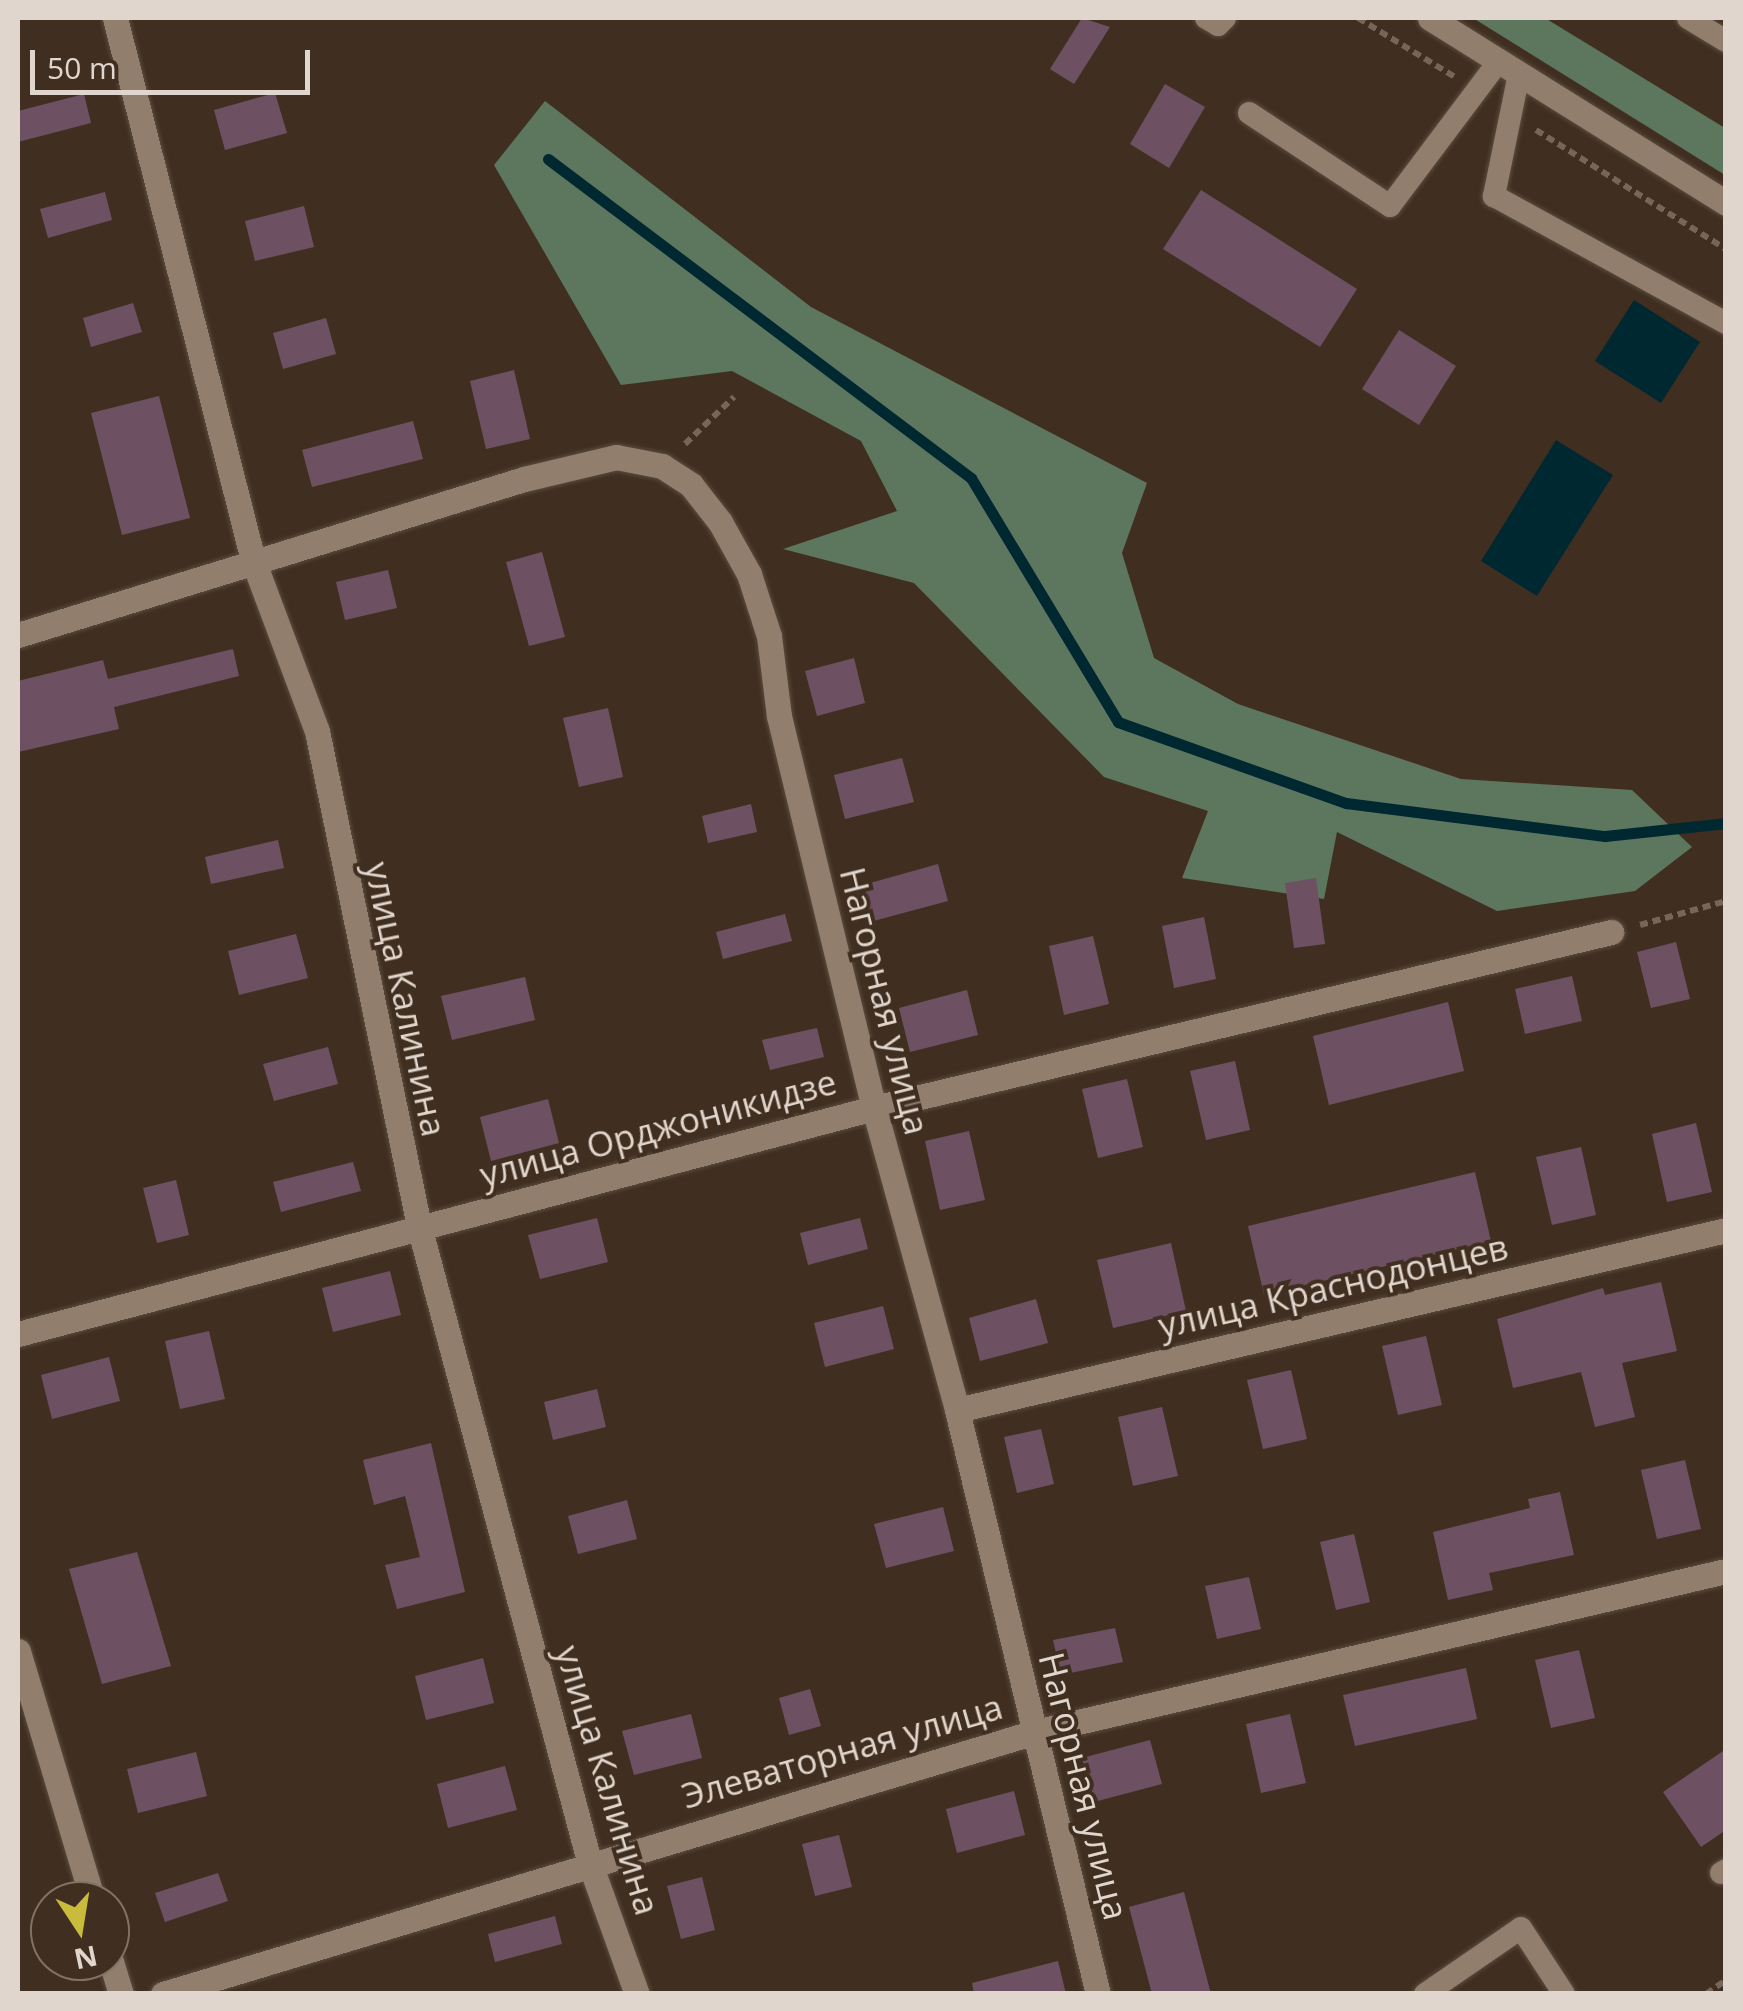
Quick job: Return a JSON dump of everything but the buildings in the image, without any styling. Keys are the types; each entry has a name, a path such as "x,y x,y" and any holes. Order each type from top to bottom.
{"street":[{"name":"улица Калинина","path":"115,18 252,560 317,731 419,1226 590,1862 637,1994"},
{"path":"1430,18 1726,203"},
{"name":"Нагорная улица","path":"18,634 252,560 616,456 662,466 691,485 720,522 748,574 769,636 779,716 874,1108 957,1410 1098,1994"},
{"name":"улица Орджоникидзе","path":"18,1334 874,1108 1611,932"},
{"name":"улица Краснодонцев","path":"957,1410 1726,1230"},
{"name":"Элеваторная улица","path":"163,1994 590,1862 1035,1732 1726,1571"},
{"path":"18,1651 87,1881"}],"lane":[{"path":"1206,18 1218,25 1225,18"},
{"path":"1688,18 1726,41"},
{"path":"1250,113 1390,206 1478,91 1509,67"},
{"path":"1509,67 1512,114 1494,196 1726,324"},
{"path":"1425,1994 1521,1928 1564,1994"}],"path":[{"path":"1358,18 1478,91"},
{"path":"1512,114 1726,248"},
{"path":"662,466 734,397"},
{"path":"1611,932 1726,901"},
{"path":"1706,1994 1726,1980"}],"green space":[{"path":"1473,18 1545,18 1725,128 1725,175"},
{"path":"545,101 811,307 1147,483 1122,553 1154,658 1238,704 1461,779 1632,790 1692,847 1635,891 1497,911 1337,832 1324,899 1182,878 1208,811 1104,777 914,583 783,549 897,511 861,441 732,371 621,385 494,165"}],"water":[{"path":"1634,300 1700,342 1661,403 1595,361"},
{"path":"1556,440 1613,475 1537,596 1481,561"}],"waterway":[{"path":"548,159 971,478 1118,722 1346,803 1605,836 1726,823"}]}
